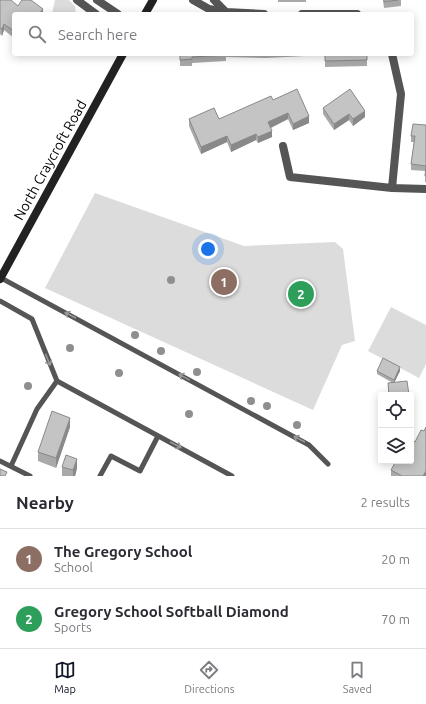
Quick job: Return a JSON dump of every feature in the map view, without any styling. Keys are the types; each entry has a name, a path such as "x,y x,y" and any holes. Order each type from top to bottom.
{"main road":[{"path":"146,12 152,0"},
{"name":"North Craycroft Road","path":"0,278 122,56"}],"street":[{"path":"77,0 93,12"},
{"path":"97,0 115,12"},
{"path":"193,0 209,8 226,12"},
{"path":"214,0 226,12"},
{"path":"392,56 401,94 392,188"},
{"path":"283,146 290,178 392,188 426,189"}],"lane":[{"path":"0,278 309,445 328,464"},
{"path":"0,301 32,319 57,381 232,476"},
{"path":"11,466 37,409 57,381"},
{"path":"100,476 111,456 140,471 158,436"},
{"path":"0,461 30,476"}],"shaded area":[{"path":"55,0 69,0 75,6 76,12 52,12"},
{"path":"95,193 244,246 335,242 343,249 355,341 342,345 313,410 45,288"},
{"path":"391,307 426,325 426,364 419,378 368,351"}],"building":[{"path":"0,0 11,0 18,6 22,0 31,0 43,9 41,12 12,12 12,30 4,24 2,29 0,28"},
{"path":"384,0 398,0 384,2"},
{"path":"180,56 209,56 192,57 192,59 180,60"},
{"path":"325,56 367,56 367,60 325,61"},
{"path":"297,89 309,116 293,124 288,113 268,122 272,131 258,137 256,134 231,145 227,136 201,147 189,119 214,108 219,119 271,96 273,100"},
{"path":"350,89 365,111 353,119 349,114 334,124 323,108"},
{"path":"413,124 426,125 426,166 411,164 415,136 411,136"},
{"path":"383,358 400,367 394,380 377,371"},
{"path":"407,381 409,392 389,392 388,383"},
{"path":"52,411 70,418 56,458 38,452"},
{"path":"426,427 426,471 423,476 402,476 391,470 394,464 414,464 414,441 415,442 421,430 424,431"},
{"path":"66,455 77,459 73,470 62,467"},
{"path":"0,469 7,472 5,476 0,476"}],"place":[{"name":"The Gregory School","path":"224,282"},
{"name":"Gregory School Softball Diamond","path":"301,294"}]}
